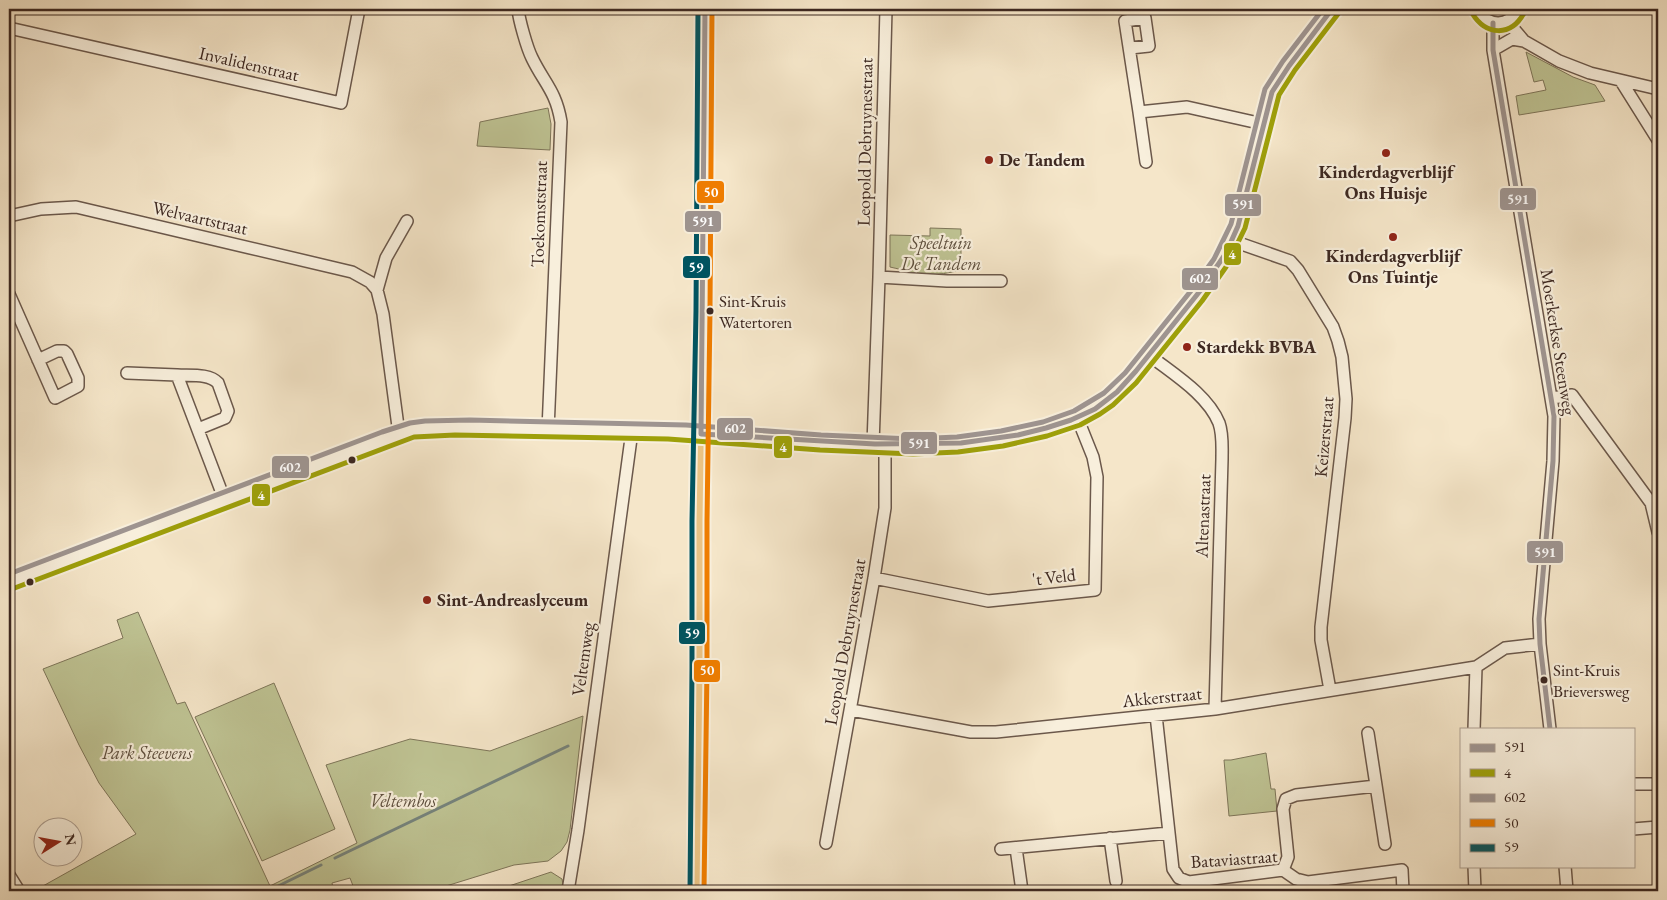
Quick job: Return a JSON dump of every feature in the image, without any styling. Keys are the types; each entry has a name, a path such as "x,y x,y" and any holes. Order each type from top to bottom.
{"main road":[{"path":"697,891 703,125 706,9"}],"street":[{"name":"Invalidenstraat","path":"9,28 341,104 359,9"},
{"name":"Toekomststraat","path":"518,9 531,57 554,93 561,122 548,430"},
{"name":"Leopold Debruynestraat","path":"873,444 886,9"},
{"path":"9,582 399,434 426,428 632,431 873,444 958,444 1006,439 1054,426 1077,417 1094,409 1109,398 1130,377 1217,267 1233,241 1272,92 1332,9"},
{"path":"1478,9 1482,16 1492,23 1508,21 1517,9"},
{"path":"1130,48 1149,46 1144,13 1126,21 1146,162"},
{"path":"1508,21 1524,42"},
{"name":"Moerkerkse Steenweg","path":"1492,23 1494,50 1552,398 1554,442 1540,603 1540,644 1550,728"},
{"path":"1494,50 1512,39 1524,42 1559,61 1590,74 1658,89"},
{"path":"1621,81 1658,140"},
{"path":"1139,112 1187,107 1263,124"},
{"name":"Welvaartstraat","path":"9,216 41,209 76,207 352,272 370,282 377,290"},
{"path":"399,434 383,314 377,290 386,258 407,220"},
{"name":"Keizerstraat","path":"1233,241 1290,261 1298,270 1333,327 1342,357 1346,399 1345,418 1321,627 1321,640 1330,690"},
{"path":"879,277 947,281 1001,281"},
{"path":"9,294 38,360"},
{"name":"Altenastraat","path":"1149,355 1209,406 1219,424 1222,440 1215,709"},
{"path":"127,373 209,377 218,382 228,415 198,429"},
{"path":"177,375 225,501"},
{"path":"1552,398 1572,395 1651,503 1658,532"},
{"name":"'t Veld","path":"874,578 988,602 1095,590 1097,477 1093,457 1077,417"},
{"name":"Veltemweg","path":"568,891 632,431"},
{"name":"Leopold Debruynestraat","path":"826,844 885,508 885,444"},
{"path":"1474,728 1476,667 1505,648 1540,644"},
{"name":"Akkerstraat","path":"851,710 971,732 996,732 1215,709 1476,667"},
{"name":"Bataviastraat","path":"1156,715 1169,833 1174,869 1178,878 1189,882 1283,870 1296,879 1308,882 1402,870 1403,891"},
{"path":"1368,733 1386,844"},
{"path":"1634,784 1658,784"},
{"path":"1283,870 1288,856 1284,809 1286,799 1296,795 1376,786"},
{"path":"1634,828 1658,827"},
{"path":"1001,850 1169,833"},
{"path":"1110,838 1116,881"},
{"path":"1016,848 1022,891"},
{"path":"1474,868 1475,891"},
{"path":"1565,868 1567,891"},
{"path":"9,875 19,891"}],"green space":[{"path":"1526,52 1573,77 1595,85 1605,101 1519,115 1516,96 1546,90 1543,80 1534,82"},
{"path":"548,108 551,124 550,150 477,146 480,122"},
{"name":"Speeltuin De Tandem","path":"930,228 961,229 961,270 924,275 890,267 890,235 930,236"},
{"path":"138,612 177,704 185,702 270,886 357,843 326,765 410,739 490,751 583,716 567,842 561,851 548,861 514,865 430,891 355,891 350,878 332,883 333,888 320,891 34,891 75,868 82,868 82,864 136,834 99,783 43,669 123,638 117,620"},
{"path":"274,683 335,829 262,861 195,717"},
{"path":"1266,753 1271,789 1275,789 1277,811 1229,816 1224,760"},
{"path":"551,872 562,879 563,885 555,887 554,891 501,891 500,889"}],"waterway":[{"path":"335,858 568,746"},
{"path":"268,891 321,865"}],"transit line":[{"name":"59","path":"690,891 698,9"},
{"name":"591","path":"701,434 705,9"},
{"name":"50","path":"704,891 712,9"},
{"name":"602","path":"9,574 410,423 470,420 686,425 821,435 912,439 957,437 1001,431 1043,422 1074,411 1104,393 1125,373 1214,259 1231,224 1265,89 1283,61 1323,9"},
{"name":"591","path":"701,434 875,444 961,443 1018,435 1046,428 1071,420 1095,409 1117,392 1136,371 1200,291 1226,253 1238,226 1272,92 1332,9"},
{"name":"4","path":"1472,13 1484,26 1498,31 1506,30 1512,26 1519,21 1524,13"},
{"name":"4","path":"12,589 414,437 455,435 668,439 820,450 913,454 958,452 1003,446 1047,436 1080,425 1113,405 1136,383 1202,301 1226,267 1245,228 1279,95 1295,70 1338,14"},
{"name":"591","path":"1493,23 1493,50 1554,416 1553,461 1539,619 1550,728"}],"place":[{"name":"Kinderdagverblijf Ons Huisje","path":"1386,153"},
{"name":"De Tandem","path":"989,160"},
{"name":"Kinderdagverblijf Ons Tuintje","path":"1393,237"},
{"name":"Sint-Kruis Watertoren","path":"710,311"},
{"name":"Stardekk BVBA","path":"1187,347"},
{"name":"Sint-Andreaslyceum","path":"427,600"},
{"name":"Sint-Kruis Brieversweg","path":"1544,680"}],"park label":[{"name":"Park Steevens","path":"147,753"},
{"name":"Veltembos","path":"403,801"}]}
